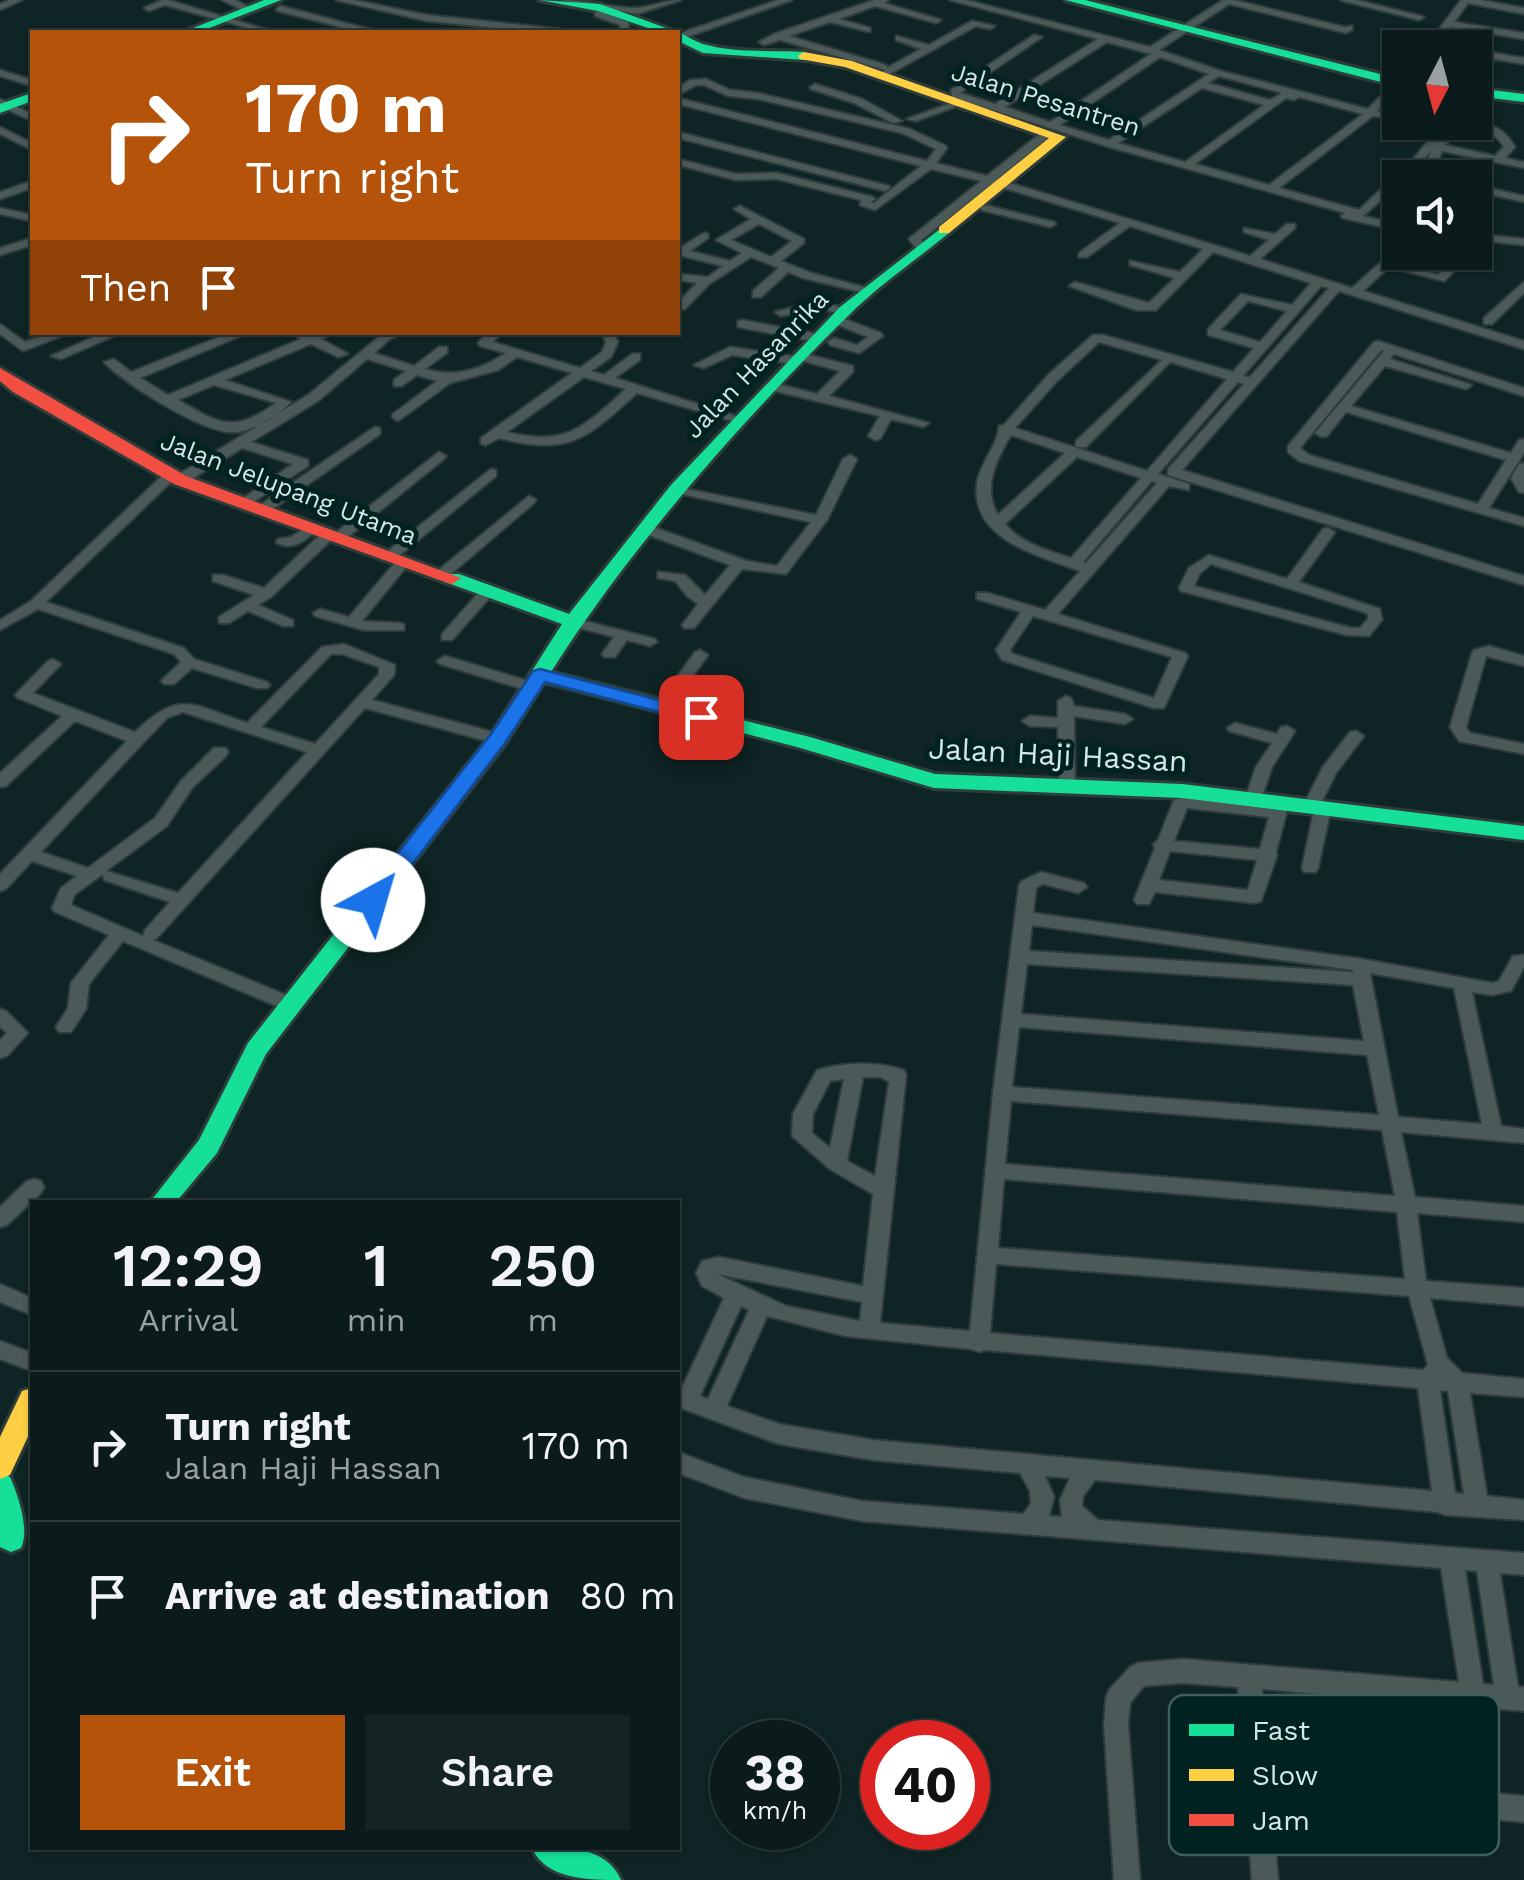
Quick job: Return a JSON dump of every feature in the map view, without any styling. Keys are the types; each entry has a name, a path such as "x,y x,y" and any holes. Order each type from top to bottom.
{"street":[{"path":"342,0 472,30"},
{"name":"Jalan Pesantren","path":"545,0 600,8 663,30"},
{"path":"565,0 637,12 676,0"},
{"path":"683,37 762,0"},
{"path":"683,37 788,0"},
{"path":"955,0 1374,116"},
{"path":"1071,0 1180,25"},
{"path":"1094,0 1382,78"},
{"path":"1052,133 1154,52 1206,0"},
{"path":"1138,48 1231,0 1349,28 1346,30 1231,0"},
{"path":"1345,0 1419,16"},
{"path":"1445,30 1466,0 1524,12"},
{"path":"0,4 15,1"},
{"path":"936,20 879,1 777,36 884,70 975,23 990,26"},
{"path":"149,8 165,2 224,10 278,5 320,22 358,30"},
{"path":"320,22 362,2"},
{"path":"589,5 626,24 624,30"},
{"path":"224,10 263,30"},
{"path":"192,30 224,10"},
{"path":"432,19 539,30"},
{"path":"830,19 867,30"},
{"path":"1449,24 1524,36"},
{"name":"Jalan Pesantren","path":"683,37 884,70 958,104 1052,133 1382,223"},
{"path":"899,38 928,48"},
{"path":"1037,38 955,92 960,98 1052,133 1110,144 1362,213 1434,140"},
{"path":"995,109 1105,39"},
{"path":"1492,56 1524,61"},
{"path":"1110,144 1218,73"},
{"path":"0,74 30,82"},
{"path":"680,91 694,82 706,82 728,93 758,96 906,131 941,146 922,165 875,206 864,205 922,165"},
{"path":"1200,84 1273,104"},
{"path":"814,87 858,101 898,122 906,131"},
{"path":"1492,93 1524,98"},
{"path":"1186,166 1286,95 1374,116"},
{"path":"3,105 30,98"},
{"path":"680,102 1002,187 1524,343"},
{"path":"912,119 958,104"},
{"path":"3,105 30,117"},
{"path":"1275,191 1382,106"},
{"path":"680,109 922,165"},
{"path":"1433,160 1438,148 1460,124 1497,131 1509,142 1510,147 1498,160"},
{"path":"0,130 30,146"},
{"name":"Jalan Hasanrika","path":"167,1197 190,1172 227,1113 249,1060 498,739 573,622 677,489 796,358 920,246 1002,187 1052,133"},
{"path":"680,136 885,188"},
{"path":"1438,148 1524,164"},
{"path":"680,163 736,177 777,176 869,199"},
{"path":"0,196 30,185"},
{"path":"1002,187 984,208 1050,224"},
{"path":"1492,191 1524,198"},
{"path":"740,209 800,240 773,261"},
{"path":"0,211 30,218"},
{"path":"722,240 760,219"},
{"path":"1083,255 1126,224"},
{"path":"695,226 704,236 786,268 869,290"},
{"path":"1250,262 1290,226"},
{"path":"1248,230 1276,238"},
{"path":"704,236 682,252 729,264"},
{"path":"0,252 30,242"},
{"path":"1492,243 1524,242"},
{"path":"1075,286 1148,308 1210,249"},
{"path":"681,306 706,281 750,252"},
{"path":"1134,263 1182,276"},
{"path":"1354,292 1382,267"},
{"path":"757,294 786,268"},
{"path":"1428,270 1444,276 1450,270"},
{"path":"680,277 706,281"},
{"path":"1049,615 1080,566 1318,282"},
{"path":"1448,320 1488,321 1524,286"},
{"path":"1336,287 1173,472 1328,532 1524,592"},
{"path":"1262,346 1212,332 1242,298 1294,309"},
{"path":"781,312 817,304 833,327"},
{"path":"1488,321 1499,335"},
{"path":"742,324 833,327"},
{"path":"0,328 26,347 58,335"},
{"path":"58,356 110,335"},
{"path":"126,375 217,335"},
{"path":"126,375 236,335"},
{"path":"301,335 342,354"},
{"path":"170,398 322,335"},
{"path":"0,626 36,604 175,478 244,444 313,398 390,335"},
{"path":"493,335 484,343 739,418"},
{"path":"608,335 611,348 491,437 562,443 575,438 634,389"},
{"path":"1101,342 1250,385"},
{"path":"1101,342 1233,380"},
{"path":"1080,566 1020,543 996,525 986,503 985,474 1010,429 1101,342"},
{"path":"1295,453 1294,447 1378,346 1387,355 1524,402"},
{"path":"398,383 444,350"},
{"path":"700,365 722,352 739,351 849,369 820,398"},
{"path":"398,416 446,380 494,367 515,353"},
{"path":"365,354 446,380"},
{"path":"1387,355 1524,392"},
{"path":"1312,452 1310,446 1387,355"},
{"path":"606,380 636,357"},
{"path":"110,362 202,418 232,428 285,402 212,380"},
{"path":"996,525 1164,363"},
{"path":"494,367 511,376"},
{"name":"Jalan Jelupang Utama","path":"0,373 175,478 573,622"},
{"path":"770,386 872,405 887,415 923,423"},
{"path":"1348,405 1520,454"},
{"path":"875,436 887,415"},
{"path":"1010,429 1524,580"},
{"path":"253,507 376,432"},
{"path":"244,444 303,463 253,507"},
{"path":"1295,453 1312,452 1524,519"},
{"path":"1295,453 1524,519"},
{"path":"1520,454 1518,478 1524,489"},
{"path":"1484,505 1520,454"},
{"path":"224,620 266,594 325,534 439,456"},
{"path":"648,530 739,563 781,571 820,520 850,459"},
{"path":"353,622 396,560 491,473"},
{"path":"677,489 820,520"},
{"path":"440,576 529,500"},
{"path":"1291,583 1328,532"},
{"path":"283,542 325,534"},
{"path":"1213,558 1291,583 1369,609 1375,612 1375,620 1364,633 1351,632 1189,591 1186,585 1194,571 1213,558"},
{"path":"689,625 739,563"},
{"path":"664,575 680,578 707,603"},
{"path":"218,578 266,594"},
{"path":"447,637 486,593"},
{"path":"982,596 1180,656 1159,705 1006,657 1003,650 1029,611"},
{"path":"36,604 262,684"},
{"path":"247,606 288,623"},
{"path":"320,613 372,628 400,627"},
{"path":"573,622 650,642"},
{"path":"610,654 623,635"},
{"path":"169,682 194,641"},
{"path":"151,934 386,675 387,665 334,648 322,653 252,727"},
{"path":"1524,661 1489,651 1479,653 1458,727 1465,737 1524,749"},
{"path":"662,707 700,656"},
{"path":"445,661 536,681"},
{"path":"53,664 23,695 137,739"},
{"name":"Jalan Haji Hassan","path":"536,681 662,707 815,746 923,780 1182,791 1253,799 1280,808 1317,807 1524,834"},
{"path":"360,702 498,739"},
{"path":"0,885 7,869 28,854 162,715 182,707 318,750"},
{"path":"1066,711 1067,787"},
{"path":"1030,721 1066,711 1126,719"},
{"path":"0,782 72,715"},
{"path":"1236,728 1284,736 1264,766 1253,799"},
{"path":"1310,868 1317,807 1328,771 1356,736"},
{"path":"220,752 189,778 167,806 161,822 61,900 61,908 292,1005"},
{"path":"1184,802 1280,808 1254,897 1145,893 1176,808 1184,802"},
{"path":"1161,845 1268,855"},
{"path":"28,854 80,870"},
{"path":"110,876 181,900"},
{"path":"979,1343 1002,1093 1018,957 1032,880 1041,878 1078,887"},
{"path":"1026,918 1462,985 1500,988 1519,960"},
{"path":"65,1027 77,1010 80,983 118,934"},
{"path":"1018,957 1362,972"},
{"path":"1362,972 1433,1372 1445,1505"},
{"path":"1462,985 1493,1133"},
{"path":"0,1016 19,1032 0,1050"},
{"path":"1012,1020 1378,1049"},
{"path":"837,1164 855,1070"},
{"path":"869,1331 897,1075 855,1070 819,1078 800,1127 810,1144 883,1190"},
{"path":"1002,1093 1187,1110 1390,1121 1524,1136"},
{"path":"996,1171 1524,1214"},
{"path":"0,1220 34,1187"},
{"path":"987,1254 1524,1298"},
{"path":"872,1296 719,1264 709,1267 709,1280 760,1308 810,1322 869,1331 979,1343 1433,1372 1458,1383 1524,1388"},
{"path":"0,1294 30,1306"},
{"path":"736,1295 682,1400 779,1434 873,1450 1028,1466 1524,1510"},
{"path":"714,1410 760,1308"},
{"path":"0,1350 30,1361"},
{"path":"1458,1383 1477,1507"},
{"path":"0,1466 30,1404"},
{"path":"680,1463 694,1471 762,1490 862,1512 1524,1564"},
{"path":"1027,1524 1041,1514 1044,1505 1028,1466"},
{"path":"1088,1472 1073,1491 1070,1503 1071,1512 1094,1529"},
{"path":"0,1486 6,1535 30,1552"},
{"path":"1451,1557 1473,1694"},
{"path":"1487,1561 1516,1699"},
{"path":"1127,1880 1116,1724 1118,1698 1138,1675 1156,1671 1249,1675 1482,1695"},
{"path":"1249,1675 1251,1695"},
{"path":"1499,1807 1524,1809"},
{"path":"552,1850 604,1880"},
{"path":"1263,1855 1265,1880"}],"traffic: fast":[{"path":"194,30 275,0"},
{"path":"545,0 600,8 665,30"},
{"path":"1071,0 1382,78"},
{"path":"680,37 703,49 804,56"},
{"path":"1492,94 1524,98"},
{"path":"0,109 30,98"},
{"path":"164,1200 208,1146 256,1049 498,739 573,622 677,489 845,310 944,230"},
{"path":"452,578 573,622"},
{"path":"540,675 803,742 934,781 1182,791 1524,833"},
{"path":"0,1486 11,1539"},
{"path":"552,1850 604,1880"}],"traffic: slow":[{"path":"804,56 848,64 1059,137 944,230"},
{"path":"0,1466 30,1404"}],"traffic: jam":[{"path":"0,373 19,389 180,480 452,578"}],"route":[{"path":"373,900 498,739 540,675 701,717"}]}
